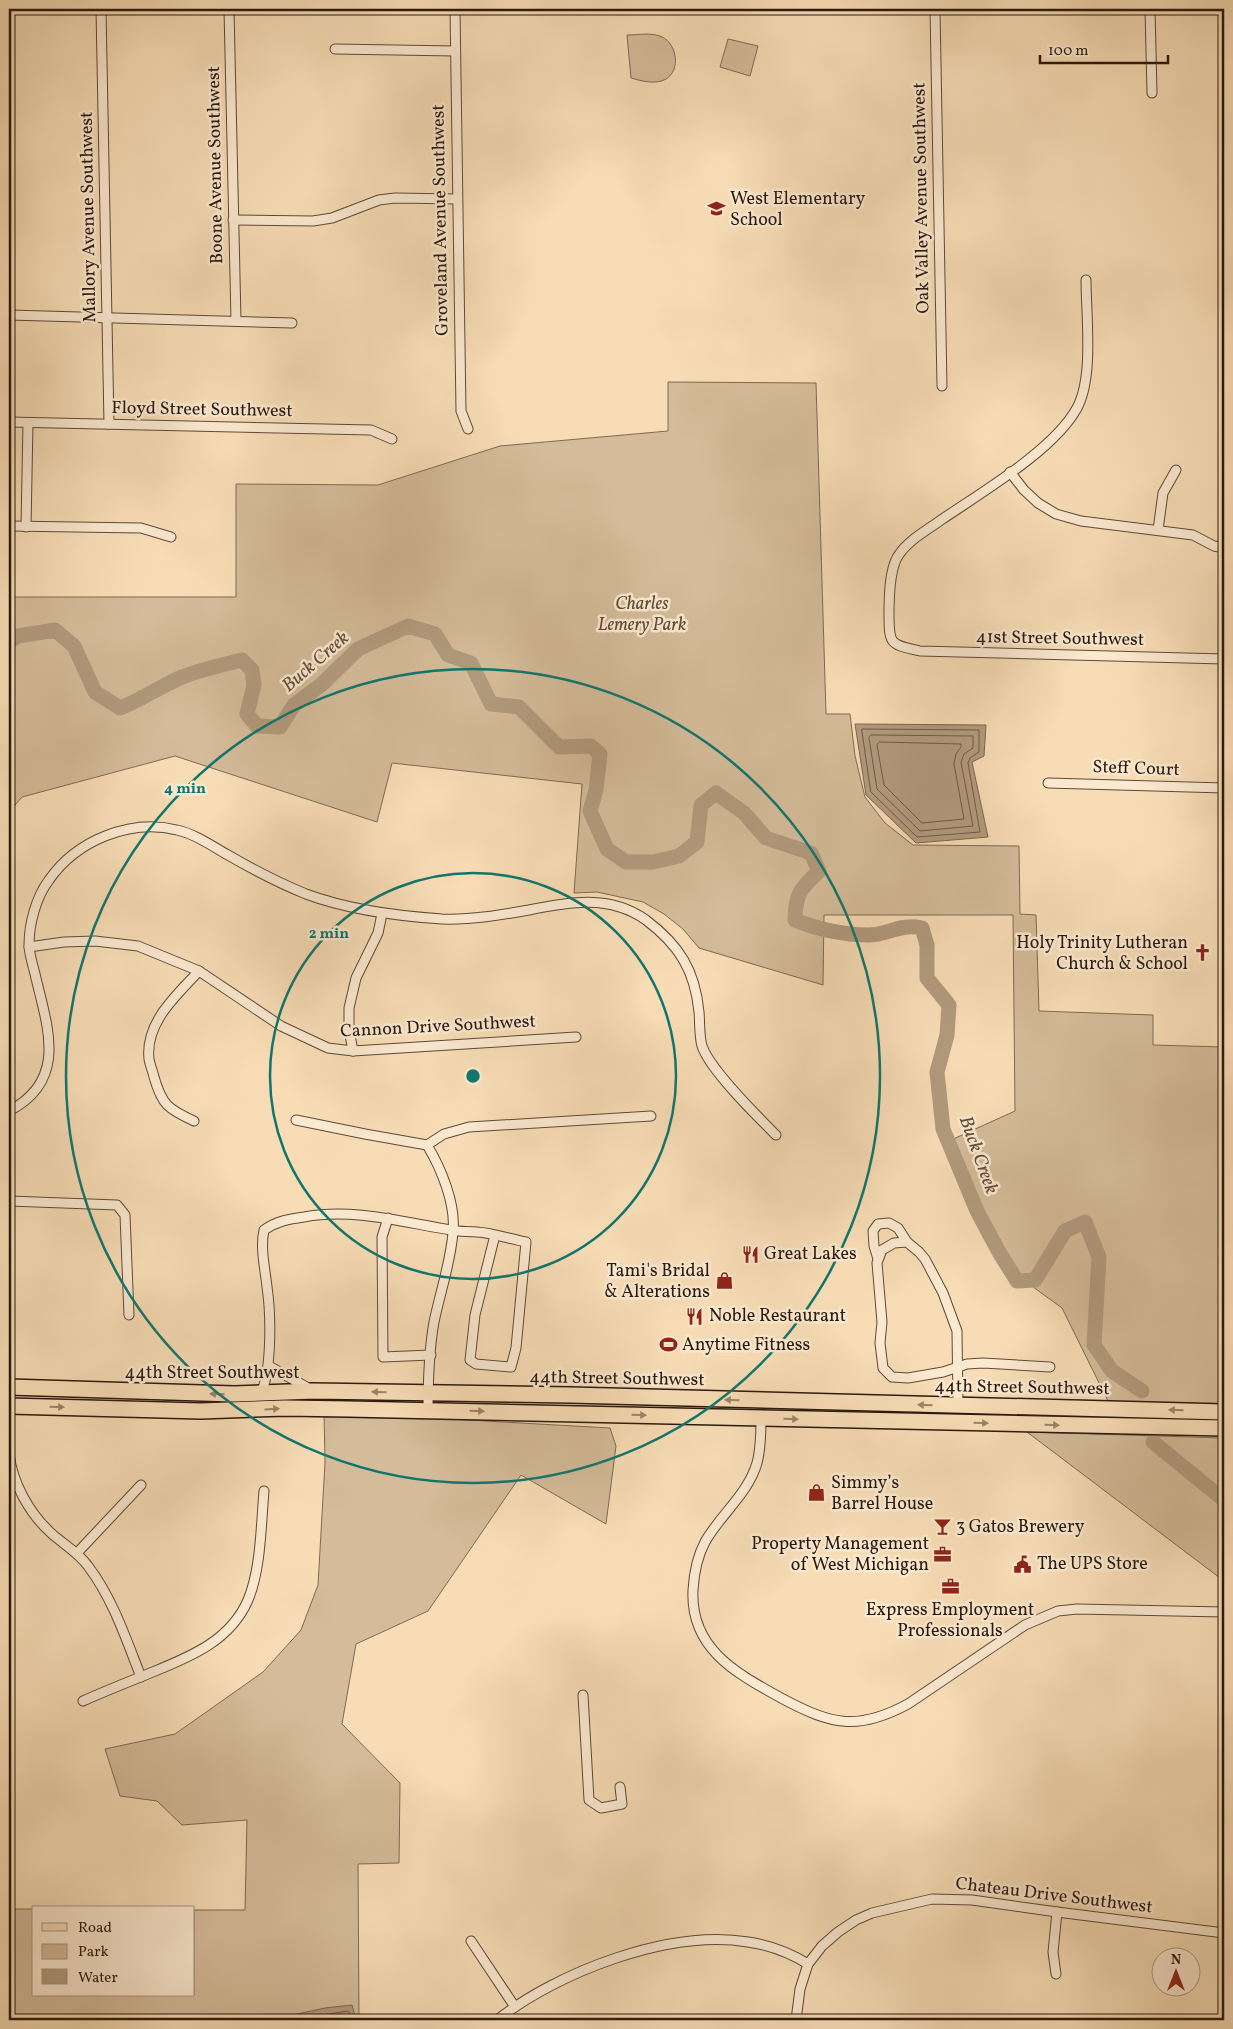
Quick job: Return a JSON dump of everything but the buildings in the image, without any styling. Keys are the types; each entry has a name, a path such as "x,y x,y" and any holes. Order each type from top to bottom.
{"main road":[{"name":"44th Street Southwest","path":"9,1387 206,1394 314,1391 570,1395 1224,1412"},
{"path":"569,1414 570,1395"},
{"path":"743,1418 761,1400"},
{"path":"762,1418 767,1409 781,1401"},
{"name":"44th Street Southwest","path":"9,1406 202,1411 285,1408 1224,1428"},
{"path":"1004,1406 1011,1424 1026,1407"}],"street":[{"name":"Mallory Avenue Southwest","path":"102,9 110,424"},
{"name":"Boone Avenue Southwest","path":"229,9 236,321"},
{"name":"Groveland Avenue Southwest","path":"454,9 461,411 468,429"},
{"name":"Oak Valley Avenue Southwest","path":"935,9 942,386"},
{"path":"1150,9 1152,93"},
{"path":"335,49 455,50"},
{"path":"233,220 313,221 332,218 380,200 395,198 457,199"},
{"path":"1086,280 1087,369 1084,390 1078,406 1068,422 1053,438 1010,472 1024,490 1038,503 1056,514 1081,521 1193,535 1214,546 1224,548"},
{"path":"9,315 292,323"},
{"name":"Floyd Street Southwest","path":"9,422 371,430 392,439"},
{"path":"26,527 28,423"},
{"path":"1158,530 1163,493 1176,470"},
{"name":"41st Street Southwest","path":"1010,472 913,540 897,556 889,590 889,637 896,645 920,652 1224,659"},
{"path":"9,526 141,528 172,536"},
{"name":"Steff Court","path":"1048,783 1224,788"},
{"path":"9,1111 20,1105 36,1091 47,1069 50,1049 47,1027 29,947 32,916 48,881 66,860 90,843 126,830 149,828 176,829 197,837 269,878 308,894 382,914 443,919 466,918 501,914 560,903 595,902 620,908 643,918 672,942 685,962 696,994 702,1044 708,1060 776,1135"},
{"path":"353,1051 349,1030 349,1008 356,978 378,933 382,914"},
{"name":"Cannon Drive Southwest","path":"29,947 64,942 95,941 138,946 199,971 281,1026 328,1048 353,1051 576,1037"},
{"path":"194,1121 172,1111 163,1100 158,1090 149,1058 152,1032 167,1005 199,971"},
{"path":"296,1120 364,1134 427,1144 444,1134 469,1127 651,1116"},
{"path":"427,1144 444,1178 452,1210 454,1231 434,1325 428,1411"},
{"path":"9,1201 117,1205 124,1215 129,1315"},
{"path":"261,1393 266,1383 269,1366 269,1300 262,1240 264,1230 284,1220 322,1214 350,1213 388,1218 454,1231 477,1232 526,1242 516,1348 511,1367 476,1364 470,1360 474,1315 495,1236"},
{"path":"388,1218 382,1237 382,1357 431,1355"},
{"path":"878,1259 873,1236 874,1227 878,1224 889,1223 894,1225 907,1242 925,1259 943,1293 957,1331 960,1367 958,1405"},
{"path":"907,1242 894,1242 882,1250 877,1263 882,1322 880,1343 883,1368 892,1377 908,1378 983,1363 1050,1367"},
{"path":"269,1366 314,1391"},
{"path":"762,1418 757,1464 744,1490 705,1542 694,1573 692,1605 704,1638 712,1650 732,1669 811,1714 839,1722 867,1721 890,1714 908,1704 1025,1625 1058,1611 1077,1609 1224,1612"},
{"path":"9,1457 15,1480 29,1507 50,1532 77,1553 88,1565 110,1602 141,1677"},
{"path":"77,1553 141,1485"},
{"path":"83,1701 204,1649 219,1638 240,1616 253,1582 264,1491"},
{"path":"583,1695 588,1800 601,1808 622,1804 620,1787"},
{"name":"Chateau Drive Southwest","path":"796,2020 800,1988 808,1964 822,1946 856,1920 872,1913 932,1898 972,1900 1224,1933"},
{"path":"1056,1912 1053,1952 1056,1974"},
{"path":"471,1941 515,2007"},
{"path":"497,2020 515,2007 574,1974 614,1959 680,1943 746,1941 762,1944 794,1956 808,1964"}],"green space":[{"path":"627,35 654,35 667,40 674,51 675,57 674,70 671,75 658,82 631,78"},
{"path":"728,39 758,46 750,76 720,67"},
{"name":"Charles Lemery Park","path":"668,382 816,383 826,714 850,714 855,756 865,797 885,823 913,845 1019,846 1020,914 1036,915 1039,1011 1153,1015 1153,1045 1224,1047 1224,1405 1109,1403 1062,1308 1018,1276 998,1243 951,1140 1015,1111 1013,915 824,915 823,985 699,948 683,929 664,914 643,902 597,892 574,893 582,784 392,763 377,822 175,756 22,797 9,812 9,597 236,597 236,484 378,485 500,446 668,431"},
{"path":"324,1412 610,1428 616,1446 606,1524 521,1475 428,1611 356,1644 342,1724 400,1783 399,1863 358,1864 359,2020 9,2020 9,1909 32,1909 32,1996 195,1996 195,1910 245,1910 247,1820 182,1825 157,1801 120,1796 105,1749 175,1734 263,1672 301,1630 318,1585 325,1463"},
{"path":"1027,1432 1224,1438 1224,1581"}],"water":[{"path":"855,724 986,725 984,756 972,762 988,837 916,843 866,795"},
{"path":"352,2005 356,2020 280,2020 279,2018 325,2008"}],"waterway":[{"name":"Buck Creek","path":"9,642 18,636 55,630 74,646 95,692 120,708 182,677 204,669 242,660 252,670 254,685 247,714 257,726 280,727 294,705 321,685 358,649 408,626 435,634 448,655 471,663 491,704 519,707 559,747 591,746 600,754 596,790 590,811 607,849 626,862 653,862 679,856 697,842 701,805 716,793 744,813 766,838 811,853 819,871 800,892 796,904 795,920 821,929 859,935 882,933 907,927 922,928 927,945 927,978 949,1005 947,1035 937,1072 943,1129 977,1211 1017,1281 1035,1280 1065,1231 1085,1222 1099,1257 1094,1345 1112,1371 1142,1391"},
{"name":"Buck Creek","path":"1153,1442 1224,1500"}],"place":[{"name":"West Elementary School","path":"716,209"},
{"name":"Holy Trinity Lutheran Church & School","path":"1202,953"},
{"name":"Great Lakes","path":"750,1254"},
{"name":"Tami's Bridal & Alterations","path":"724,1281"},
{"name":"Noble Restaurant","path":"695,1316"},
{"name":"Anytime Fitness","path":"668,1345"},
{"name":"Simmy’s Barrel House","path":"817,1493"},
{"name":"3 Gatos Brewery","path":"942,1527"},
{"name":"Property Management of West Michigan","path":"943,1554"},
{"name":"The UPS Store","path":"1023,1564"},
{"name":"Express Employment Professionals","path":"950,1587"}]}
